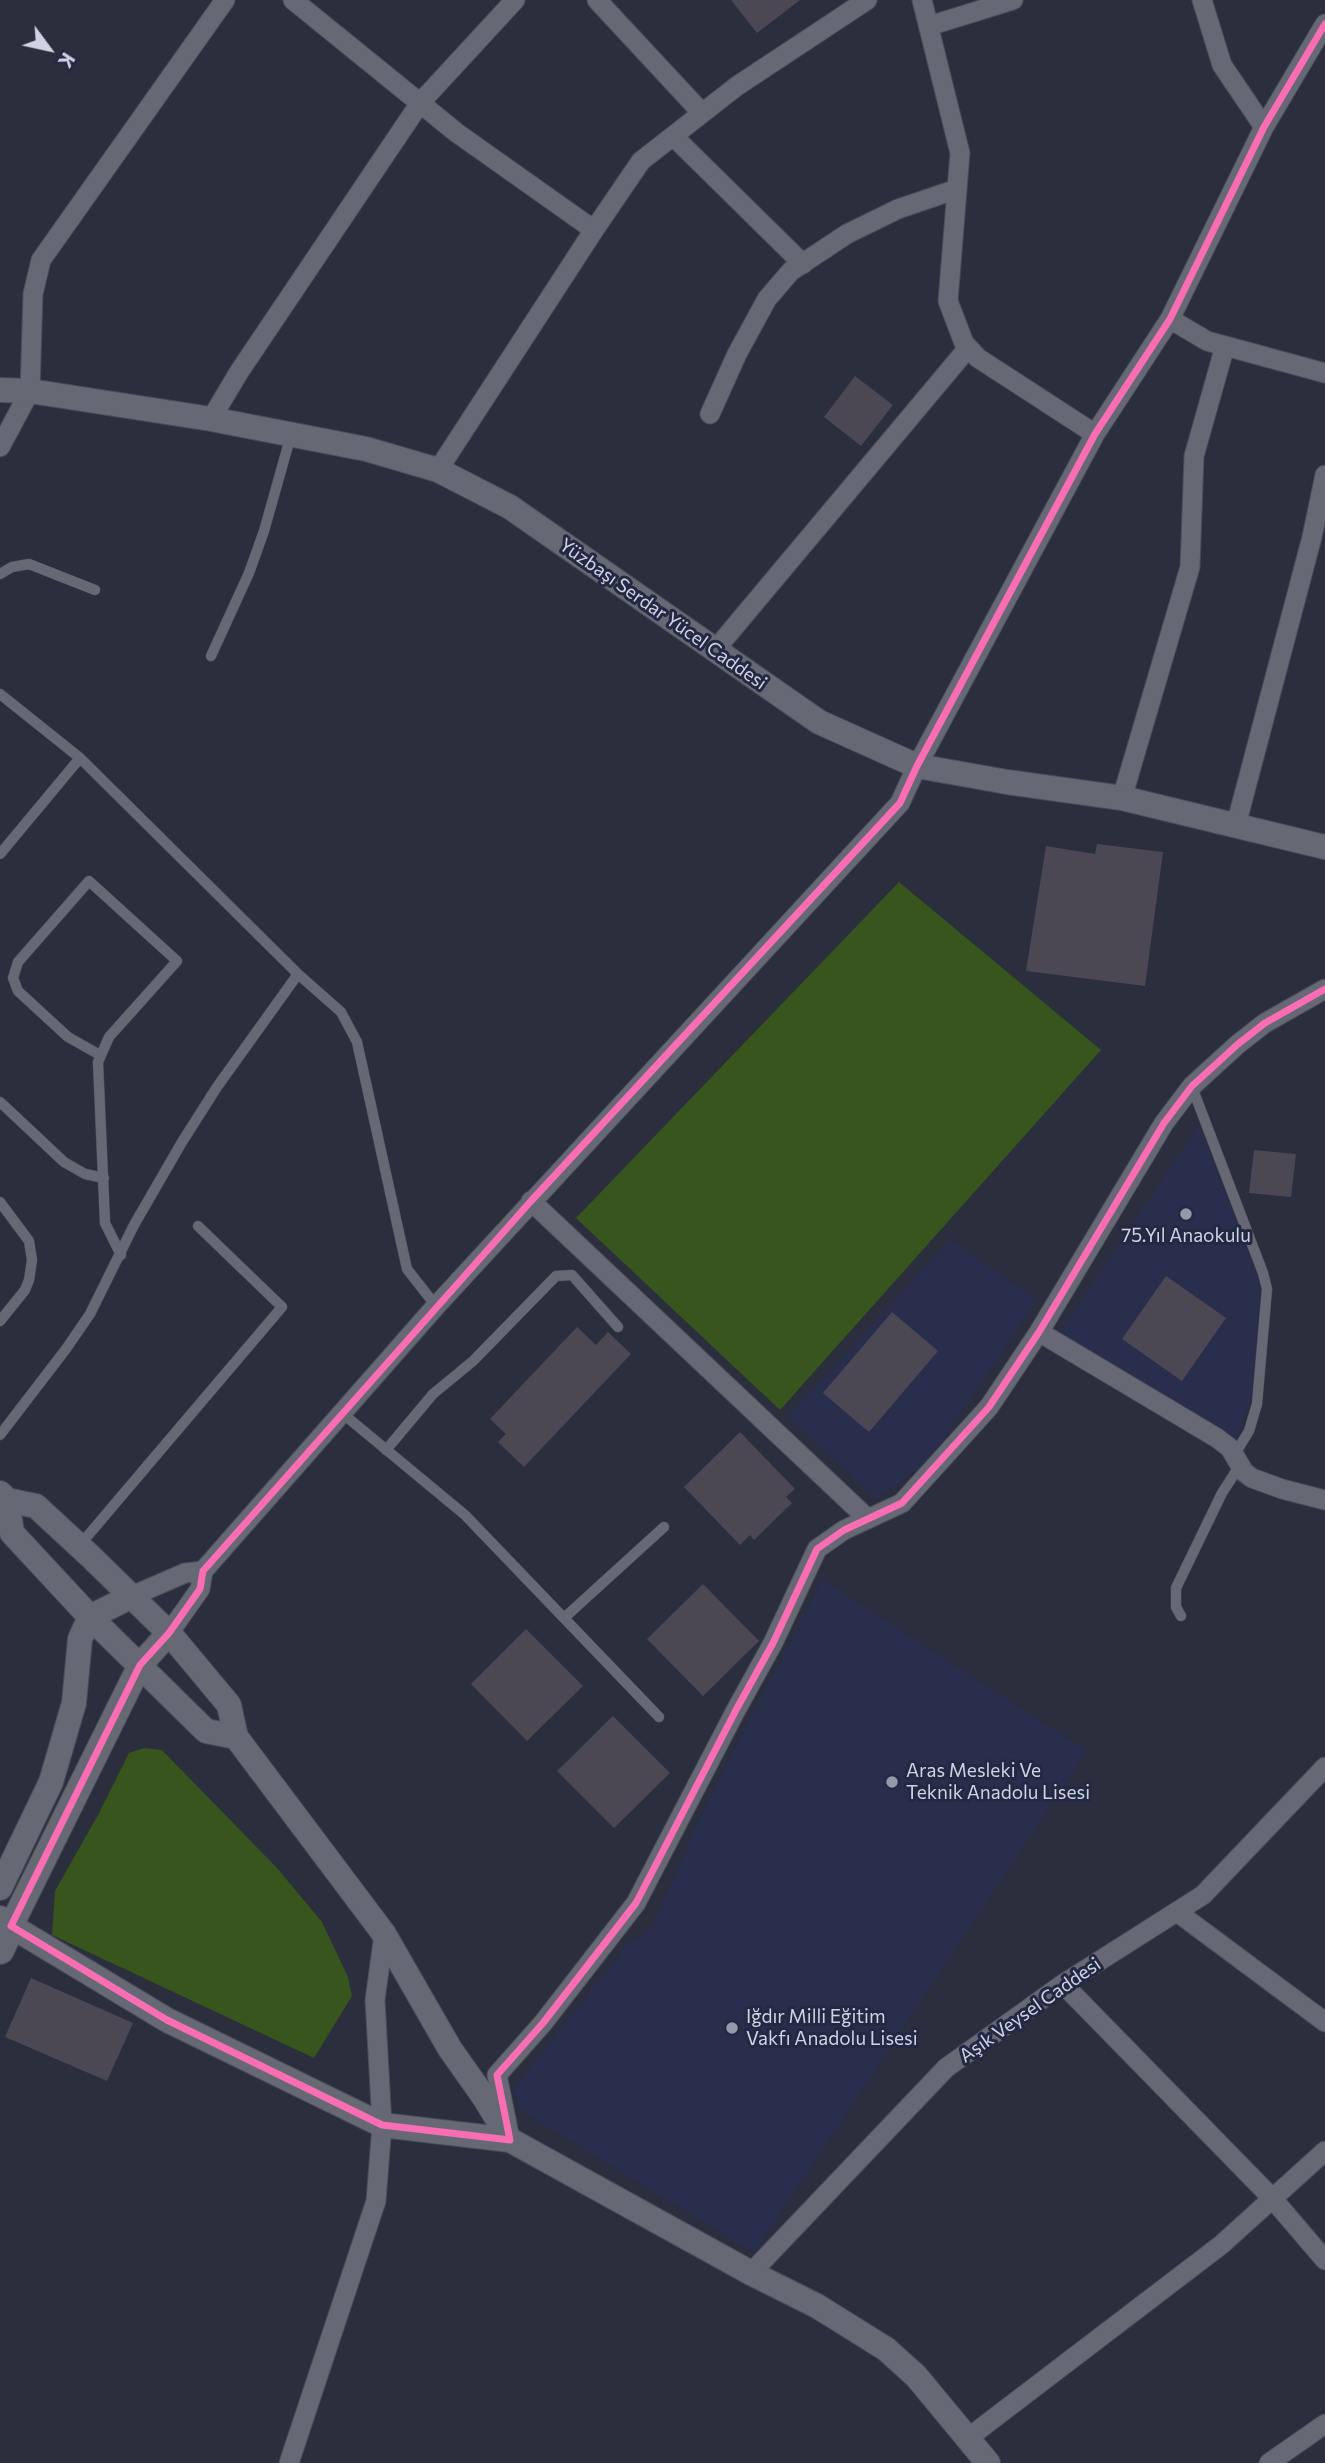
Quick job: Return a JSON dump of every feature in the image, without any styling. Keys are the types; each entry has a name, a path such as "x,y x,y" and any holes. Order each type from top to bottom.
{"street":[{"path":"0,447 30,391 33,294 41,260 225,0"},
{"path":"293,0 457,133 594,230"},
{"path":"211,419 239,372 420,103 515,0"},
{"path":"438,471 641,161 737,86 867,0"},
{"path":"922,0 960,153 948,301 964,343 978,358 1095,434"},
{"path":"929,26 1013,0"},
{"path":"1202,0 1222,65 1264,127"},
{"path":"608,3 702,113"},
{"path":"988,2463 916,2376 886,2349 817,2306 751,2273 510,2140 382,2125 167,2020 4,1932 140,1665 169,1633 200,1589 203,1571 436,1306 900,803 917,766 1095,434 1170,319 1264,127 1325,24"},
{"path":"673,136 803,264"},
{"path":"710,414 737,354 767,299 792,271 847,234 898,209 957,189"},
{"path":"1170,319 1208,341 1325,373"},
{"path":"1122,798 1190,567 1194,456 1225,346"},
{"path":"715,650 968,348"},
{"name":"Yüzbaşı Serdar Yücel Caddesi","path":"0,390 30,391 211,419 366,449 438,471 510,507 819,722 917,766 1122,798 1325,847"},
{"path":"1236,825 1325,475"},
{"path":"510,2140 497,2075 543,2023 636,1903 773,1643 817,1549 844,1530 902,1503 989,1407 1039,1332 1164,1123 1192,1086 1265,1023 1325,989"},
{"path":"531,1202 868,1519"},
{"path":"1039,1332 1217,1438 1230,1448 1244,1472 1252,1478 1325,1500"},
{"path":"236,1737 206,1731 90,1617 12,1533 4,1497 36,1506 169,1633 229,1706 236,1737 384,1934 450,2049 510,2140"},
{"path":"0,1888 51,1782 74,1703 80,1639 90,1617 186,1573 203,1571"},
{"name":"Aşık Veysel Caddesi","path":"751,2273 946,2068 1063,1984 1203,1895 1325,1767"},
{"path":"1177,1912 1325,2022"},
{"path":"289,2463 376,2201 382,2125 375,2000 384,1934"},
{"path":"1063,1984 1272,2199 1325,2260"},
{"path":"968,2438 1221,2245 1325,2151"},
{"path":"1269,2463 1325,2424"}],"lane":[{"path":"211,656 249,573 264,531 291,435"},
{"path":"0,575 12,567 29,564 95,590"},
{"path":"0,694 80,758 298,974 341,1012 352,1028 357,1042 407,1269 436,1306"},
{"path":"0,854 80,758"},
{"path":"100,1055 68,1037 18,991 13,978 18,962 89,881 177,961 109,1037 100,1055 97,1070 105,1223 121,1255"},
{"path":"0,1434 90,1314 134,1225 182,1142 217,1087 298,974"},
{"path":"1181,1616 1176,1607 1176,1588 1238,1459 1257,1404 1266,1289 1254,1249 1192,1086"},
{"path":"0,1102 64,1162 85,1174 104,1178"},
{"path":"0,1202 29,1241 33,1260 25,1290 0,1321"},
{"path":"79,1546 282,1307 198,1226"},
{"path":"386,1450 433,1394 472,1361 556,1276 572,1275 618,1327"},
{"path":"342,1413 465,1515 659,1717"},
{"path":"564,1618 664,1527"}],"shaded area":[{"name":"75.Yıl Anaokulu","path":"1199,1124 1268,1304 1251,1399 1234,1449 1057,1336"},
{"path":"950,1239 1037,1300 931,1458 876,1500 788,1416"},
{"path":"822,1579 1087,1751 754,2253 522,2112 512,2090 630,1942 651,1929 702,1814"}],"green space":[{"path":"899,882 1101,1050 780,1410 576,1218"},
{"path":"144,1748 162,1750 277,1868 322,1922 348,1977 352,1996 314,2058 52,1935 55,1891 129,1753"}],"building":[{"path":"731,0 800,0 757,33"},
{"path":"855,376 893,405 861,446 824,417"},
{"path":"1097,844 1163,852 1145,986 1026,971 1046,846 1095,854"},
{"path":"1254,1150 1296,1154 1291,1197 1249,1193"},
{"path":"1166,1276 1226,1318 1182,1381 1122,1339"},
{"path":"892,1312 938,1351 869,1432 823,1393"},
{"path":"577,1327 596,1345 608,1332 631,1354 524,1467 498,1442 506,1434 490,1419"},
{"path":"740,1432 795,1489 786,1497 792,1503 754,1540 750,1535 740,1545 684,1487"},
{"path":"703,1584 759,1641 703,1696 647,1639"},
{"path":"526,1629 583,1686 527,1741 471,1684"},
{"path":"613,1716 670,1773 614,1828 557,1771"},
{"path":"31,1978 133,2023 107,2081 5,2037"}],"cycle path":[{"path":"1325,24 1264,127 1170,319 1095,434 917,766 900,803 531,1201 203,1571 200,1589 169,1633 140,1665 11,1926 167,2020 382,2125 510,2140 497,2075 543,2023 636,1903 773,1643 817,1549 844,1530 902,1503 989,1407 1039,1332 1164,1123 1192,1086 1265,1023 1325,989"}],"place":[{"name":"75.Yıl Anaokulu","path":"1186,1214"},
{"name":"Aras Mesleki Ve Teknik Anadolu Lisesi","path":"892,1782"},
{"name":"Iğdır Milli Eğitim Vakfı Anadolu Lisesi","path":"732,2028"}]}
